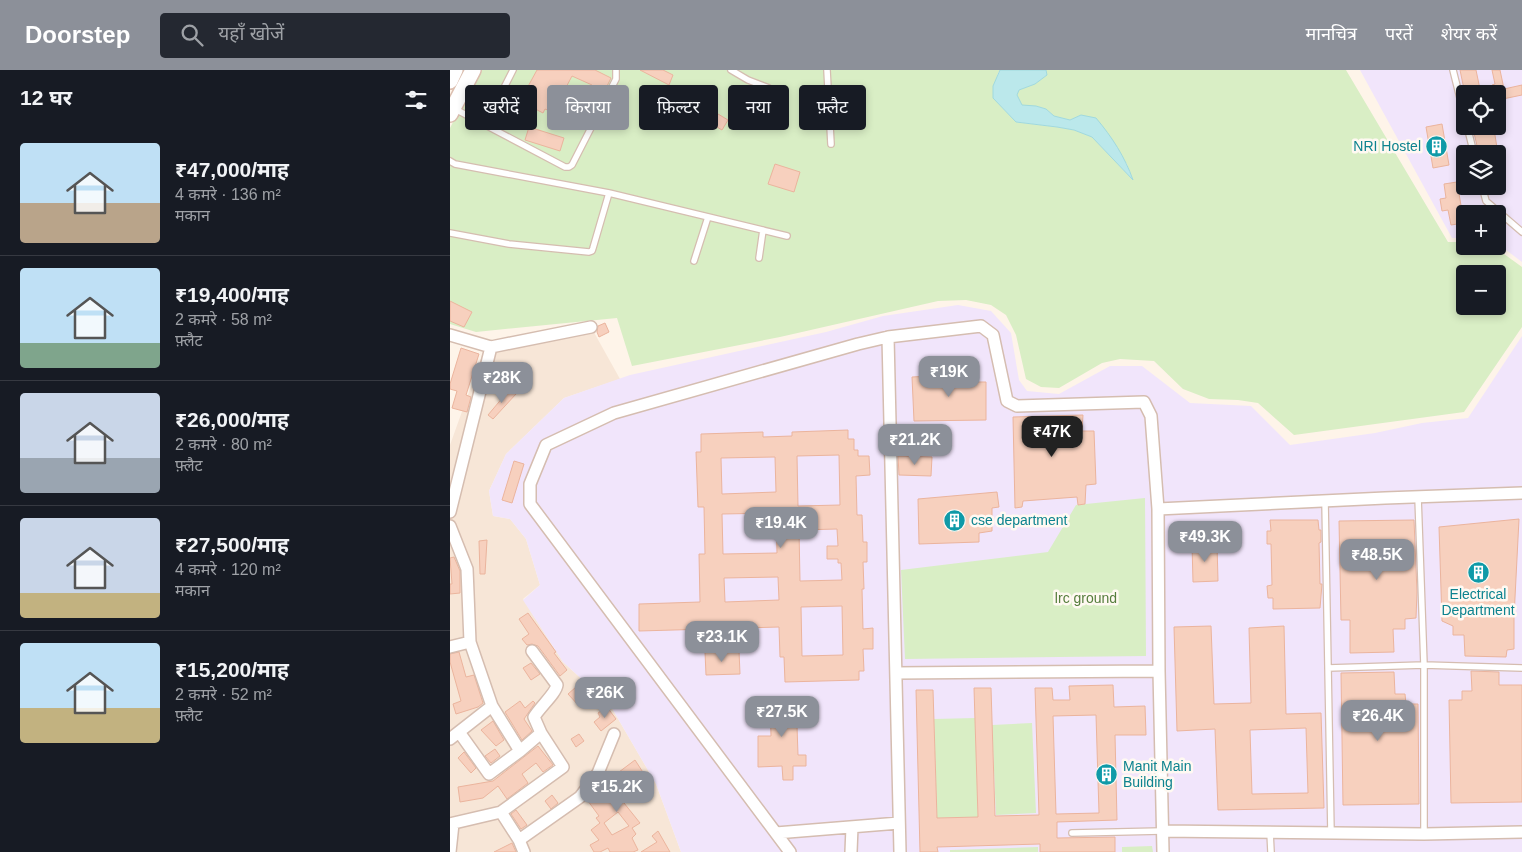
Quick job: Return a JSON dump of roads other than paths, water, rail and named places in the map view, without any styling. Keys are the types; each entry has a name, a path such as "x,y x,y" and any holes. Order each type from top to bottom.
{"main road":[{"path":"450,81 455,70"},
{"path":"452,111 473,70"}],"street":[{"path":"790,852 530,504 530,484 546,445 614,413 888,337 981,326 992,335 1007,401 1017,406 1144,402 1151,416 1158,509 1159,671 1164,852"},
{"path":"450,335 491,348 591,327"},
{"path":"888,337 900,852"},
{"path":"450,512 491,348"},
{"path":"1158,509 1522,493"},
{"path":"450,526 467,570 470,642 492,706 520,751"},
{"path":"450,648 470,642"},
{"path":"450,852 452,824 501,812 563,767 541,733 534,717 558,688 532,651"},
{"path":"896,673 1159,671"},
{"path":"492,706 454,735 489,774 541,733"},
{"path":"519,840 580,797 598,773 614,734"},
{"path":"501,812 519,840 524,852"},
{"path":"776,833 899,823"},
{"path":"851,852 852,827"},
{"path":"1162,831 1424,834 1522,832"}],"lane":[{"path":"505,85 513,70"},
{"path":"495,130 569,168 616,78 616,70"},
{"path":"731,70 761,85"},
{"path":"827,70 831,144"},
{"path":"1452,70 1456,85"},
{"path":"452,111 465,117"},
{"path":"450,161 455,164 609,194 787,236"},
{"path":"450,233 509,244 589,252 594,248 609,194"},
{"path":"1484,195 1486,201 1522,232"},
{"path":"694,261 708,217"},
{"path":"759,258 764,230"},
{"path":"1418,497 1424,665 1424,834"},
{"path":"1325,501 1331,833"},
{"path":"1328,668 1424,665 1522,668"},
{"path":"1072,833 1162,831"},
{"path":"1270,832 1271,852"}],"water":[{"path":"1000,70 1046,70 1047,75 1035,84 1019,90 1017,95 1022,105 1046,109 1054,116 1070,120 1081,115 1096,118 1118,148 1133,180 1092,137 1074,130 1016,122 993,98 993,86"}],"place":[{"name":"NRI Hostel","path":"1437,146"},
{"name":"cse department","path":"955,520"},
{"name":"Electrical Department","path":"1478,572"},
{"name":"Manit Main Building","path":"1107,774"}],"park label":[{"name":"lrc ground","path":"1086,598"}]}
